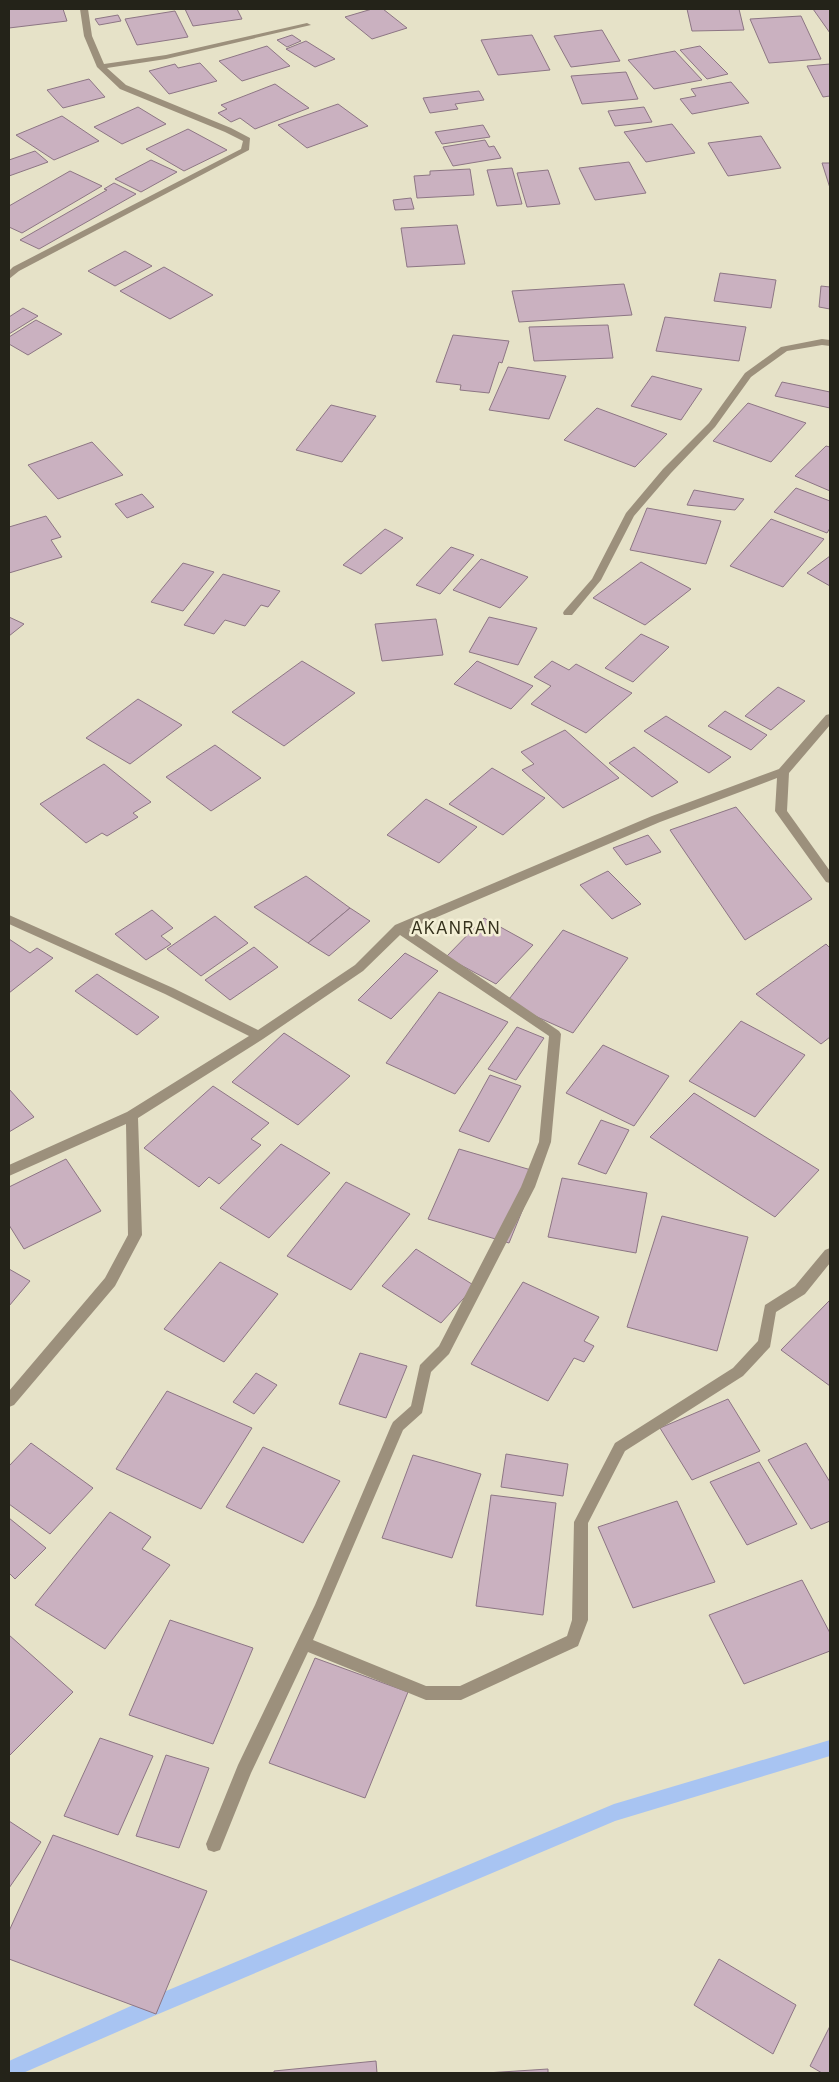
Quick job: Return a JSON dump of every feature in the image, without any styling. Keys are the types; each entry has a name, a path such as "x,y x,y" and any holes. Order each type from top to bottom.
{"street":[{"path":"9,276 13,267 245,150 247,140 228,130 123,87 101,68 88,36 84,9"},
{"path":"101,68 166,57 307,25"},
{"path":"568,613 596,580 630,515 667,471 712,425 748,375 784,349 830,342"},
{"path":"9,1171 132,1116 259,1036 359,968 398,928 656,819 783,772 830,718"},
{"path":"783,772 781,811 830,880"},
{"path":"9,919 169,992 259,1036"},
{"path":"214,1844 244,1770 305,1644 398,1426 417,1409 425,1369 444,1350 488,1268 528,1187 545,1142 555,1034 398,928"},
{"path":"9,1401 110,1282 134,1236 132,1116"},
{"path":"305,1644 426,1692 461,1692 573,1641 580,1620 581,1522 620,1447 738,1372 765,1343 770,1309 800,1290 830,1254"}],"building":[{"path":"9,9 63,9 67,21 9,28"},
{"path":"185,9 237,9 242,19 193,26"},
{"path":"372,9 383,9 407,28 372,39 345,17"},
{"path":"687,9 739,9 744,30 692,31"},
{"path":"813,9 830,9 830,33"},
{"path":"175,11 188,37 137,45 125,19"},
{"path":"118,15 121,21 99,25 95,19"},
{"path":"801,16 821,59 769,63 750,19"},
{"path":"602,30 620,61 571,67 554,36"},
{"path":"292,35 301,41 287,47 277,40"},
{"path":"532,35 550,70 498,75 481,40"},
{"path":"306,41 335,59 315,67 286,49"},
{"path":"267,46 290,66 242,81 219,61"},
{"path":"700,46 728,74 707,79 680,50"},
{"path":"675,51 702,80 654,89 628,60"},
{"path":"200,63 217,81 169,94 149,71 175,64 178,68"},
{"path":"830,64 830,96 823,97 807,66"},
{"path":"626,72 638,99 582,104 571,76"},
{"path":"89,79 105,97 63,108 47,90"},
{"path":"731,82 749,103 692,114 680,99 696,96 691,89"},
{"path":"275,84 309,108 255,129 240,118 231,122 218,113 227,109 221,105"},
{"path":"479,91 484,100 455,104 458,109 430,113 423,98"},
{"path":"338,104 368,126 307,148 278,125"},
{"path":"138,107 166,124 122,144 94,127"},
{"path":"644,107 652,122 615,126 608,111"},
{"path":"62,116 99,141 54,160 16,135"},
{"path":"672,124 695,153 646,162 624,132"},
{"path":"483,125 490,137 442,144 435,132"},
{"path":"188,129 227,150 184,171 146,149"},
{"path":"761,136 781,168 728,176 708,143"},
{"path":"485,140 489,147 494,146 501,158 453,166 443,147"},
{"path":"35,151 48,162 9,176 9,160"},
{"path":"151,160 177,172 141,192 115,179"},
{"path":"629,162 646,193 595,200 579,168"},
{"path":"822,163 830,163 830,188"},
{"path":"512,168 522,204 497,206 487,170"},
{"path":"470,169 474,195 417,198 414,176 430,175 430,171"},
{"path":"548,170 560,204 527,207 517,173"},
{"path":"70,171 102,186 22,233 9,227 9,206"},
{"path":"114,183 136,194 39,249 20,240 107,190 104,189"},
{"path":"411,198 414,209 395,210 393,200"},
{"path":"457,225 465,264 407,267 401,228"},
{"path":"125,251 152,266 115,286 88,271"},
{"path":"164,267 213,295 170,319 120,291"},
{"path":"720,273 776,280 771,308 714,301"},
{"path":"624,284 632,315 519,322 512,291"},
{"path":"821,286 830,287 830,309 819,307"},
{"path":"23,308 38,316 9,334 9,317"},
{"path":"665,317 746,327 739,361 656,351"},
{"path":"36,320 62,334 28,355 9,344 9,337"},
{"path":"608,325 613,358 534,361 529,327"},
{"path":"453,335 509,341 502,363 499,362 489,393 460,390 461,385 436,382"},
{"path":"508,367 566,376 549,419 489,410"},
{"path":"652,376 702,389 681,420 631,406"},
{"path":"782,382 830,392 830,408 775,396"},
{"path":"748,403 806,423 771,462 713,441"},
{"path":"331,405 376,416 342,462 296,450"},
{"path":"597,408 667,434 635,467 564,440"},
{"path":"92,442 123,475 58,499 28,465"},
{"path":"826,446 830,447 830,491 795,476"},
{"path":"796,488 830,501 830,528 827,533 774,512"},
{"path":"694,490 744,499 735,510 687,505"},
{"path":"142,494 154,507 127,518 115,504"},
{"path":"647,508 721,521 706,564 630,550"},
{"path":"46,516 61,537 51,540 62,557 9,573 9,527"},
{"path":"771,519 824,539 783,587 730,566"},
{"path":"385,529 403,538 361,574 343,565"},
{"path":"451,547 474,555 440,594 416,585"},
{"path":"830,556 830,586 807,573"},
{"path":"481,559 528,577 500,608 453,590"},
{"path":"641,562 691,589 645,625 593,598"},
{"path":"183,563 214,572 183,611 151,602"},
{"path":"223,574 280,591 268,607 261,605 245,626 225,620 214,634 184,625"},
{"path":"9,617 24,624 9,636"},
{"path":"489,617 537,628 518,665 469,652"},
{"path":"436,619 443,655 382,661 375,624"},
{"path":"641,634 669,647 633,682 605,668"},
{"path":"302,661 355,693 284,746 232,712"},
{"path":"477,661 533,686 511,709 454,684"},
{"path":"552,661 569,670 576,664 632,693 586,733 531,704 551,686 534,677"},
{"path":"778,687 805,701 771,730 745,716"},
{"path":"138,699 182,725 130,764 86,738"},
{"path":"725,711 767,735 751,750 708,726"},
{"path":"666,716 731,757 709,773 644,731"},
{"path":"565,730 619,778 563,808 522,770 534,764 521,752"},
{"path":"215,745 261,778 211,811 166,777"},
{"path":"634,747 678,782 652,797 609,763"},
{"path":"104,764 151,802 133,813 138,817 107,836 102,833 86,843 40,804"},
{"path":"492,768 545,798 503,835 449,804"},
{"path":"426,799 477,827 439,863 387,835"},
{"path":"736,807 812,899 745,940 670,830"},
{"path":"648,835 661,852 626,865 613,848"},
{"path":"608,871 641,904 612,919 580,885"},
{"path":"306,876 350,908 308,943 254,907"},
{"path":"350,908 370,921 329,956 308,943"},
{"path":"152,910 173,928 161,936 171,944 146,960 115,934"},
{"path":"215,916 248,943 201,976 167,949"},
{"path":"484,918 533,945 496,984 446,957"},
{"path":"563,930 628,958 573,1033 506,1003"},
{"path":"9,939 30,953 37,948 53,958 9,993"},
{"path":"826,944 830,948 830,1037 821,1044 756,994"},
{"path":"254,947 278,967 230,1000 205,980"},
{"path":"405,953 438,971 391,1019 358,1000"},
{"path":"97,974 159,1017 137,1035 75,991"},
{"path":"439,992 508,1022 455,1094 386,1063"},
{"path":"741,1021 805,1055 755,1117 689,1081"},
{"path":"517,1027 544,1038 516,1080 488,1069"},
{"path":"284,1033 350,1076 298,1125 232,1082"},
{"path":"603,1045 669,1076 634,1126 566,1093"},
{"path":"490,1075 521,1086 489,1142 459,1131"},
{"path":"213,1086 269,1123 251,1139 261,1145 219,1184 209,1177 199,1187 144,1148"},
{"path":"9,1089 34,1117 9,1132"},
{"path":"694,1093 819,1170 775,1217 650,1137"},
{"path":"601,1120 629,1130 606,1174 578,1164"},
{"path":"281,1144 330,1173 269,1238 220,1208"},
{"path":"459,1149 538,1172 509,1243 428,1219"},
{"path":"66,1159 101,1211 24,1249 9,1225 9,1187"},
{"path":"562,1178 647,1193 636,1253 548,1237"},
{"path":"346,1182 410,1214 351,1290 287,1256"},
{"path":"662,1216 748,1237 717,1351 627,1327"},
{"path":"416,1249 475,1286 441,1323 382,1286"},
{"path":"220,1262 278,1294 224,1362 164,1329"},
{"path":"9,1269 30,1281 9,1306"},
{"path":"523,1282 599,1317 584,1341 594,1346 584,1362 574,1358 548,1401 471,1364"},
{"path":"830,1300 830,1386 781,1350"},
{"path":"360,1353 407,1366 386,1418 339,1404"},
{"path":"256,1373 277,1385 254,1414 233,1402"},
{"path":"167,1391 252,1428 201,1509 116,1469"},
{"path":"728,1399 760,1451 692,1480 660,1428"},
{"path":"31,1443 93,1488 50,1534 9,1504 9,1466"},
{"path":"806,1443 830,1482 830,1521 811,1529 768,1460"},
{"path":"263,1447 340,1481 303,1543 226,1507"},
{"path":"506,1454 568,1464 563,1496 501,1487"},
{"path":"413,1455 481,1474 452,1558 382,1538"},
{"path":"759,1462 797,1524 747,1545 710,1482"},
{"path":"491,1495 556,1503 543,1615 476,1606"},
{"path":"677,1501 715,1582 633,1608 598,1527"},
{"path":"110,1512 151,1537 142,1549 170,1565 105,1649 35,1605"},
{"path":"9,1518 46,1548 15,1579 9,1573"},
{"path":"802,1580 830,1633 830,1651 744,1684 709,1615"},
{"path":"170,1620 253,1648 213,1744 129,1715"},
{"path":"9,1635 73,1692 9,1756"},
{"path":"315,1658 408,1692 365,1798 269,1763"},
{"path":"100,1738 153,1756 118,1835 64,1816"},
{"path":"166,1755 209,1768 179,1848 136,1836"},
{"path":"9,1821 41,1842 9,1888"},
{"path":"53,1835 207,1891 156,2014 9,1959 9,1931"},
{"path":"719,1959 796,2005 773,2054 694,2005"},
{"path":"830,2026 830,2073 822,2073 810,2066"},
{"path":"376,2061 377,2073 274,2073 274,2071"},
{"path":"548,2069 548,2073 486,2073"}],"waterway":[{"path":"9,2070 149,2008 614,1813 830,1748"}],"district":[{"name":"AKANRAN","path":"456,928"}]}
